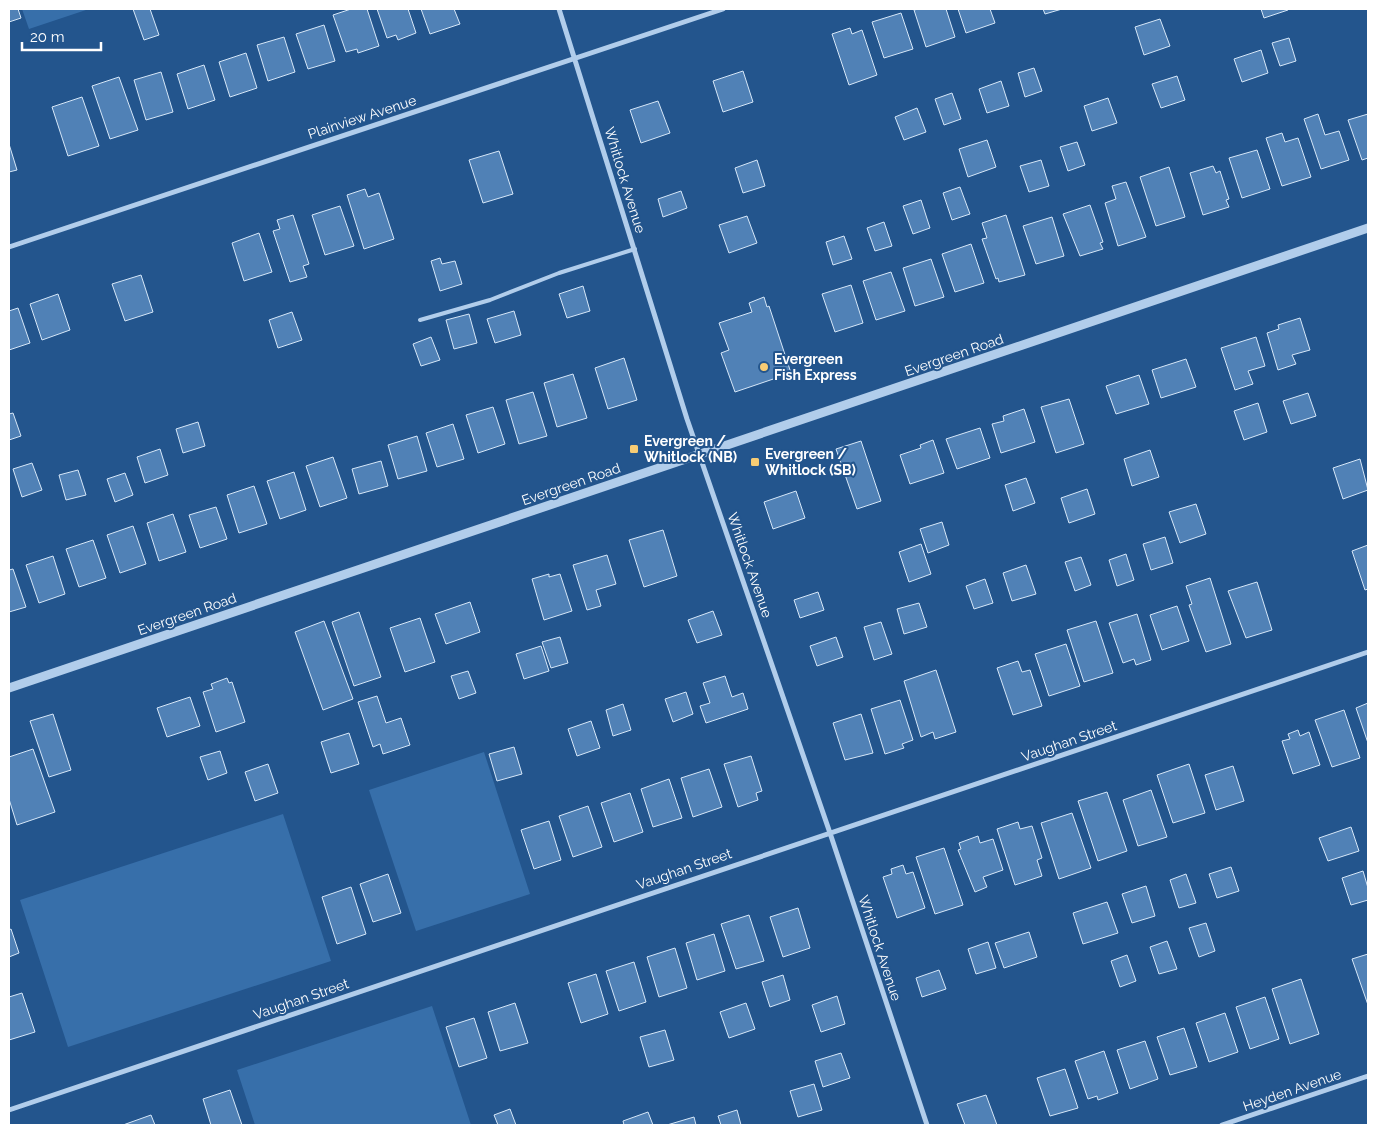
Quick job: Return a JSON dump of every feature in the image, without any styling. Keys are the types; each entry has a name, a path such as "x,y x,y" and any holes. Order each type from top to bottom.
{"street":[{"name":"Whitlock Avenue","path":"559,9 687,419 830,833 927,1125"},
{"name":"Plainview Avenue","path":"9,247 723,9"},
{"name":"Evergreen Road","path":"9,688 1368,228"},
{"name":"Vaughan Street","path":"9,1110 1368,652"},
{"name":"Heyden Avenue","path":"1222,1125 1368,1076"}],"lane":[{"path":"420,320 490,300 568,270 635,249"}],"shaded area":[{"path":"22,9 89,9 29,29"},
{"path":"484,752 530,894 416,931 369,790"},
{"path":"283,814 331,961 68,1047 20,900"},
{"path":"432,1006 471,1125 255,1125 237,1070"}],"building":[{"path":"9,9 18,9 21,18 9,22"},
{"path":"133,9 150,9 159,35 144,40"},
{"path":"351,9 367,9 379,46 358,53 357,49 346,52 333,15"},
{"path":"377,9 408,9 416,33 398,40 396,35 387,38"},
{"path":"421,9 454,9 460,24 430,34"},
{"path":"946,9 955,37 926,47 914,10"},
{"path":"958,9 990,9 995,23 966,33"},
{"path":"1043,9 1062,9 1045,14"},
{"path":"1261,9 1287,9 1288,10 1264,18"},
{"path":"901,13 913,49 884,58 872,22"},
{"path":"1160,19 1170,46 1144,55 1135,27"},
{"path":"324,25 335,61 308,69 296,34"},
{"path":"850,28 852,34 862,30 877,75 849,85 832,34"},
{"path":"284,37 295,72 268,81 257,45"},
{"path":"1289,38 1296,61 1280,66 1272,43"},
{"path":"1261,50 1268,73 1242,82 1234,59"},
{"path":"246,53 257,88 230,97 219,62"},
{"path":"204,65 215,100 188,109 177,74"},
{"path":"1034,68 1042,91 1025,97 1018,73"},
{"path":"743,71 753,102 723,112 713,81"},
{"path":"161,72 173,112 146,120 134,80"},
{"path":"1177,76 1185,100 1161,108 1152,84"},
{"path":"119,77 138,130 110,139 92,86"},
{"path":"1001,81 1009,106 987,113 979,89"},
{"path":"952,93 961,119 944,125 935,99"},
{"path":"82,97 99,146 68,156 52,107"},
{"path":"1108,98 1117,123 1092,131 1084,106"},
{"path":"658,101 670,133 641,143 630,110"},
{"path":"917,108 926,132 904,140 895,117"},
{"path":"1318,114 1325,135 1339,131 1349,160 1321,169 1304,119"},
{"path":"1368,114 1368,158 1362,160 1348,120"},
{"path":"1282,133 1285,142 1298,138 1311,177 1282,186 1266,138"},
{"path":"987,140 996,167 968,177 959,149"},
{"path":"1077,142 1085,165 1068,171 1060,147"},
{"path":"9,144 17,170 9,172"},
{"path":"1257,150 1270,189 1242,198 1229,158"},
{"path":"499,151 513,194 483,203 469,160"},
{"path":"757,160 765,186 743,193 735,168"},
{"path":"1041,160 1049,186 1029,192 1020,166"},
{"path":"1213,166 1216,173 1220,171 1229,199 1226,200 1229,207 1203,215 1190,173"},
{"path":"1169,167 1185,217 1156,226 1140,177"},
{"path":"1126,182 1146,237 1118,246 1105,203 1116,199 1112,186"},
{"path":"960,187 970,214 952,220 943,193"},
{"path":"365,189 368,197 379,193 394,239 364,249 347,195"},
{"path":"681,191 687,208 663,217 658,199"},
{"path":"921,200 930,228 913,234 903,206"},
{"path":"1090,205 1103,242 1100,243 1103,249 1080,256 1063,214"},
{"path":"340,206 354,246 325,255 312,215"},
{"path":"293,215 309,264 303,266 307,277 290,282 273,231 280,229 277,220"},
{"path":"1006,215 1025,275 999,282 998,278 996,279 982,239 987,238 982,223"},
{"path":"747,216 757,243 729,253 719,225"},
{"path":"1052,217 1064,256 1036,264 1023,226"},
{"path":"884,222 892,246 875,251 867,228"},
{"path":"259,233 272,272 244,281 232,243"},
{"path":"844,236 852,259 833,265 826,242"},
{"path":"971,244 984,283 955,292 942,254"},
{"path":"440,258 442,264 455,261 462,284 440,291 431,261"},
{"path":"931,259 944,297 915,306 903,268"},
{"path":"891,272 905,311 876,320 863,281"},
{"path":"141,275 153,312 125,321 112,284"},
{"path":"851,285 863,323 835,332 822,294"},
{"path":"583,286 590,311 567,318 559,294"},
{"path":"58,294 70,330 42,340 30,304"},
{"path":"764,297 767,307 769,306 791,373 735,392 721,353 729,350 719,323 752,312 749,303"},
{"path":"18,308 30,343 9,350 9,311"},
{"path":"514,311 521,335 495,343 487,319"},
{"path":"292,312 302,340 278,348 269,320"},
{"path":"469,314 477,343 454,349 446,320"},
{"path":"1300,318 1310,350 1292,355 1296,364 1278,370 1267,333 1279,329 1278,325"},
{"path":"431,337 440,360 421,366 413,344"},
{"path":"1256,337 1265,366 1248,371 1253,384 1235,390 1221,348"},
{"path":"624,358 637,400 608,409 595,368"},
{"path":"1186,359 1196,387 1161,398 1152,370"},
{"path":"573,374 587,418 557,427 544,383"},
{"path":"1139,375 1149,404 1116,414 1106,386"},
{"path":"533,392 547,436 519,444 506,400"},
{"path":"1308,393 1316,416 1291,424 1283,401"},
{"path":"1069,399 1084,444 1056,453 1041,407"},
{"path":"1258,403 1267,432 1244,440 1234,411"},
{"path":"493,407 505,444 478,453 466,415"},
{"path":"1024,409 1035,442 1001,453 992,424 1004,421 1003,416"},
{"path":"13,413 21,436 9,440 9,414"},
{"path":"198,422 205,446 183,453 176,429"},
{"path":"453,424 464,459 437,467 426,433"},
{"path":"980,428 990,458 957,469 946,439"},
{"path":"417,436 427,471 398,479 388,445"},
{"path":"933,440 944,473 910,484 900,455 921,448 920,445"},
{"path":"861,441 881,501 857,509 836,449"},
{"path":"160,449 168,475 145,483 137,457"},
{"path":"1150,450 1159,477 1132,486 1124,459"},
{"path":"333,457 347,498 320,507 306,466"},
{"path":"1360,459 1368,490 1343,499 1333,468"},
{"path":"381,461 388,486 359,494 352,469"},
{"path":"32,463 42,490 22,497 13,469"},
{"path":"78,470 86,495 66,500 59,475"},
{"path":"294,472 306,510 280,519 267,481"},
{"path":"125,473 133,495 115,502 107,479"},
{"path":"1026,478 1035,503 1013,511 1005,485"},
{"path":"254,486 267,524 239,533 227,495"},
{"path":"1087,489 1095,514 1069,523 1061,498"},
{"path":"796,491 805,518 773,529 764,502"},
{"path":"1196,504 1206,534 1180,543 1169,512"},
{"path":"216,507 227,539 200,548 189,515"},
{"path":"173,514 186,552 159,561 147,523"},
{"path":"942,522 949,545 928,553 920,529"},
{"path":"133,526 146,564 120,573 107,535"},
{"path":"663,530 677,576 644,587 629,540"},
{"path":"1165,537 1173,563 1151,570 1143,544"},
{"path":"93,540 106,578 79,587 66,549"},
{"path":"921,544 931,574 909,582 899,552"},
{"path":"1368,545 1368,589 1365,590 1352,551"},
{"path":"1126,554 1134,580 1117,586 1109,560"},
{"path":"607,555 616,584 596,590 601,606 587,610 573,565"},
{"path":"53,556 65,594 39,603 26,565"},
{"path":"1081,557 1091,585 1075,591 1065,562"},
{"path":"1026,565 1036,594 1012,601 1003,573"},
{"path":"13,569 26,607 9,612 9,570"},
{"path":"549,574 549,577 560,574 572,611 544,620 532,579"},
{"path":"1210,578 1231,644 1206,652 1189,605 1192,604 1186,586"},
{"path":"985,579 993,603 974,609 966,586"},
{"path":"1257,582 1272,630 1246,638 1228,591"},
{"path":"818,592 824,610 800,618 794,600"},
{"path":"470,602 480,632 446,644 435,614"},
{"path":"919,603 927,627 904,634 897,609"},
{"path":"1177,606 1189,641 1162,650 1150,615"},
{"path":"713,611 722,635 697,643 688,620"},
{"path":"359,612 381,677 354,686 332,622"},
{"path":"1137,614 1151,660 1136,665 1134,659 1123,663 1109,623"},
{"path":"420,618 435,662 405,672 390,628"},
{"path":"324,621 353,699 323,710 295,632"},
{"path":"1096,621 1113,673 1084,682 1067,630"},
{"path":"881,622 892,654 874,660 864,627"},
{"path":"560,637 568,663 551,668 542,642"},
{"path":"836,637 843,657 817,666 810,646"},
{"path":"1066,644 1080,686 1049,696 1035,654"},
{"path":"541,646 549,671 524,679 516,654"},
{"path":"1018,661 1022,672 1030,670 1042,706 1013,715 997,668"},
{"path":"936,670 956,732 935,739 933,732 921,737 904,681"},
{"path":"468,671 476,693 459,699 451,676"},
{"path":"725,676 732,697 743,693 748,709 706,723 700,706 710,703 703,683"},
{"path":"227,678 229,683 232,682 245,722 216,732 203,692 213,689 211,684"},
{"path":"686,692 693,714 673,722 665,699"},
{"path":"377,696 386,723 401,718 410,745 383,754 380,744 373,747 358,702"},
{"path":"190,697 200,726 167,737 157,708"},
{"path":"900,700 913,740 902,744 904,748 885,754 871,709"},
{"path":"1368,703 1368,743 1356,708"},
{"path":"623,704 631,730 613,736 606,710"},
{"path":"1344,710 1360,758 1332,767 1315,720"},
{"path":"53,714 71,770 49,777 30,721"},
{"path":"861,714 873,753 845,760 833,723"},
{"path":"591,721 600,748 577,756 568,729"},
{"path":"1298,730 1300,736 1309,732 1320,765 1293,774 1282,741 1290,739 1288,734"},
{"path":"349,733 359,764 331,773 321,742"},
{"path":"514,747 522,774 497,781 489,754"},
{"path":"33,749 55,812 17,825 9,799 9,757"},
{"path":"220,751 227,773 208,780 200,757"},
{"path":"751,756 762,791 756,793 758,800 738,807 724,764"},
{"path":"268,764 278,793 255,801 245,772"},
{"path":"1189,764 1205,813 1173,823 1157,775"},
{"path":"1233,766 1244,801 1216,810 1205,775"},
{"path":"709,769 722,807 693,817 681,778"},
{"path":"669,779 682,818 653,827 641,789"},
{"path":"1151,790 1167,837 1138,846 1123,800"},
{"path":"1107,792 1127,851 1098,861 1078,801"},
{"path":"630,793 643,832 614,842 601,803"},
{"path":"588,806 602,847 573,857 559,816"},
{"path":"1072,813 1091,868 1059,879 1041,823"},
{"path":"549,821 561,860 534,869 521,830"},
{"path":"1018,822 1020,829 1032,826 1042,858 1037,860 1042,876 1015,885 997,829"},
{"path":"1351,827 1359,851 1328,861 1319,838"},
{"path":"978,836 980,843 993,839 1003,870 983,877 987,887 975,892 958,850 961,849 959,843"},
{"path":"944,848 963,905 935,914 916,857"},
{"path":"903,865 906,874 913,872 925,908 897,918 883,877 892,874 891,869"},
{"path":"1231,867 1239,891 1217,898 1209,874"},
{"path":"1363,871 1368,888 1368,900 1351,905 1342,878"},
{"path":"388,874 401,913 373,922 360,884"},
{"path":"1186,874 1196,903 1179,908 1170,880"},
{"path":"1146,886 1155,916 1132,923 1122,894"},
{"path":"351,887 366,934 337,944 322,897"},
{"path":"1107,902 1118,933 1083,944 1073,913"},
{"path":"798,908 810,948 783,957 770,917"},
{"path":"749,915 764,961 736,969 721,924"},
{"path":"1206,923 1215,951 1199,957 1189,928"},
{"path":"11,929 19,953 9,957 9,930"},
{"path":"1029,932 1037,957 1004,968 995,943"},
{"path":"714,934 725,971 697,980 686,943"},
{"path":"1167,941 1177,969 1159,974 1150,947"},
{"path":"988,942 996,968 976,974 968,949"},
{"path":"675,948 687,988 659,997 647,957"},
{"path":"1368,954 1368,1005 1352,959"},
{"path":"1127,955 1136,981 1120,987 1111,961"},
{"path":"634,962 646,1002 619,1011 606,971"},
{"path":"939,970 946,989 922,997 916,978"},
{"path":"596,974 608,1014 581,1023 568,983"},
{"path":"783,975 790,1000 770,1007 762,982"},
{"path":"1301,979 1319,1034 1290,1044 1272,989"},
{"path":"22,993 35,1032 9,1040 9,997"},
{"path":"837,996 845,1024 821,1032 812,1005"},
{"path":"1265,997 1279,1039 1250,1049 1236,1007"},
{"path":"515,1003 528,1043 500,1051 488,1012"},
{"path":"746,1003 755,1029 729,1038 720,1012"},
{"path":"1225,1013 1238,1052 1209,1062 1196,1023"},
{"path":"474,1018 487,1058 459,1067 446,1027"},
{"path":"1184,1028 1197,1067 1170,1075 1157,1037"},
{"path":"665,1030 674,1060 649,1067 640,1037"},
{"path":"1145,1041 1158,1079 1130,1089 1117,1050"},
{"path":"1104,1051 1118,1093 1098,1100 1097,1096 1088,1099 1075,1061"},
{"path":"841,1053 850,1078 823,1087 815,1061"},
{"path":"1065,1069 1078,1108 1050,1116 1037,1078"},
{"path":"814,1084 822,1110 798,1117 790,1091"},
{"path":"230,1090 242,1125 211,1125 203,1099"},
{"path":"986,1095 997,1125 965,1125 957,1104"},
{"path":"510,1109 516,1125 498,1125 494,1115"},
{"path":"737,1110 741,1125 721,1125 718,1116"},
{"path":"648,1112 653,1125 624,1125 623,1121"},
{"path":"151,1115 155,1125 123,1125"},
{"path":"694,1117 696,1125 667,1125"}],"place":[{"name":"Evergreen Fish Express","path":"764,367"},
{"name":"Evergreen / Whitlock (NB)","path":"634,449"},
{"name":"Evergreen / Whitlock (SB)","path":"755,462"}]}
